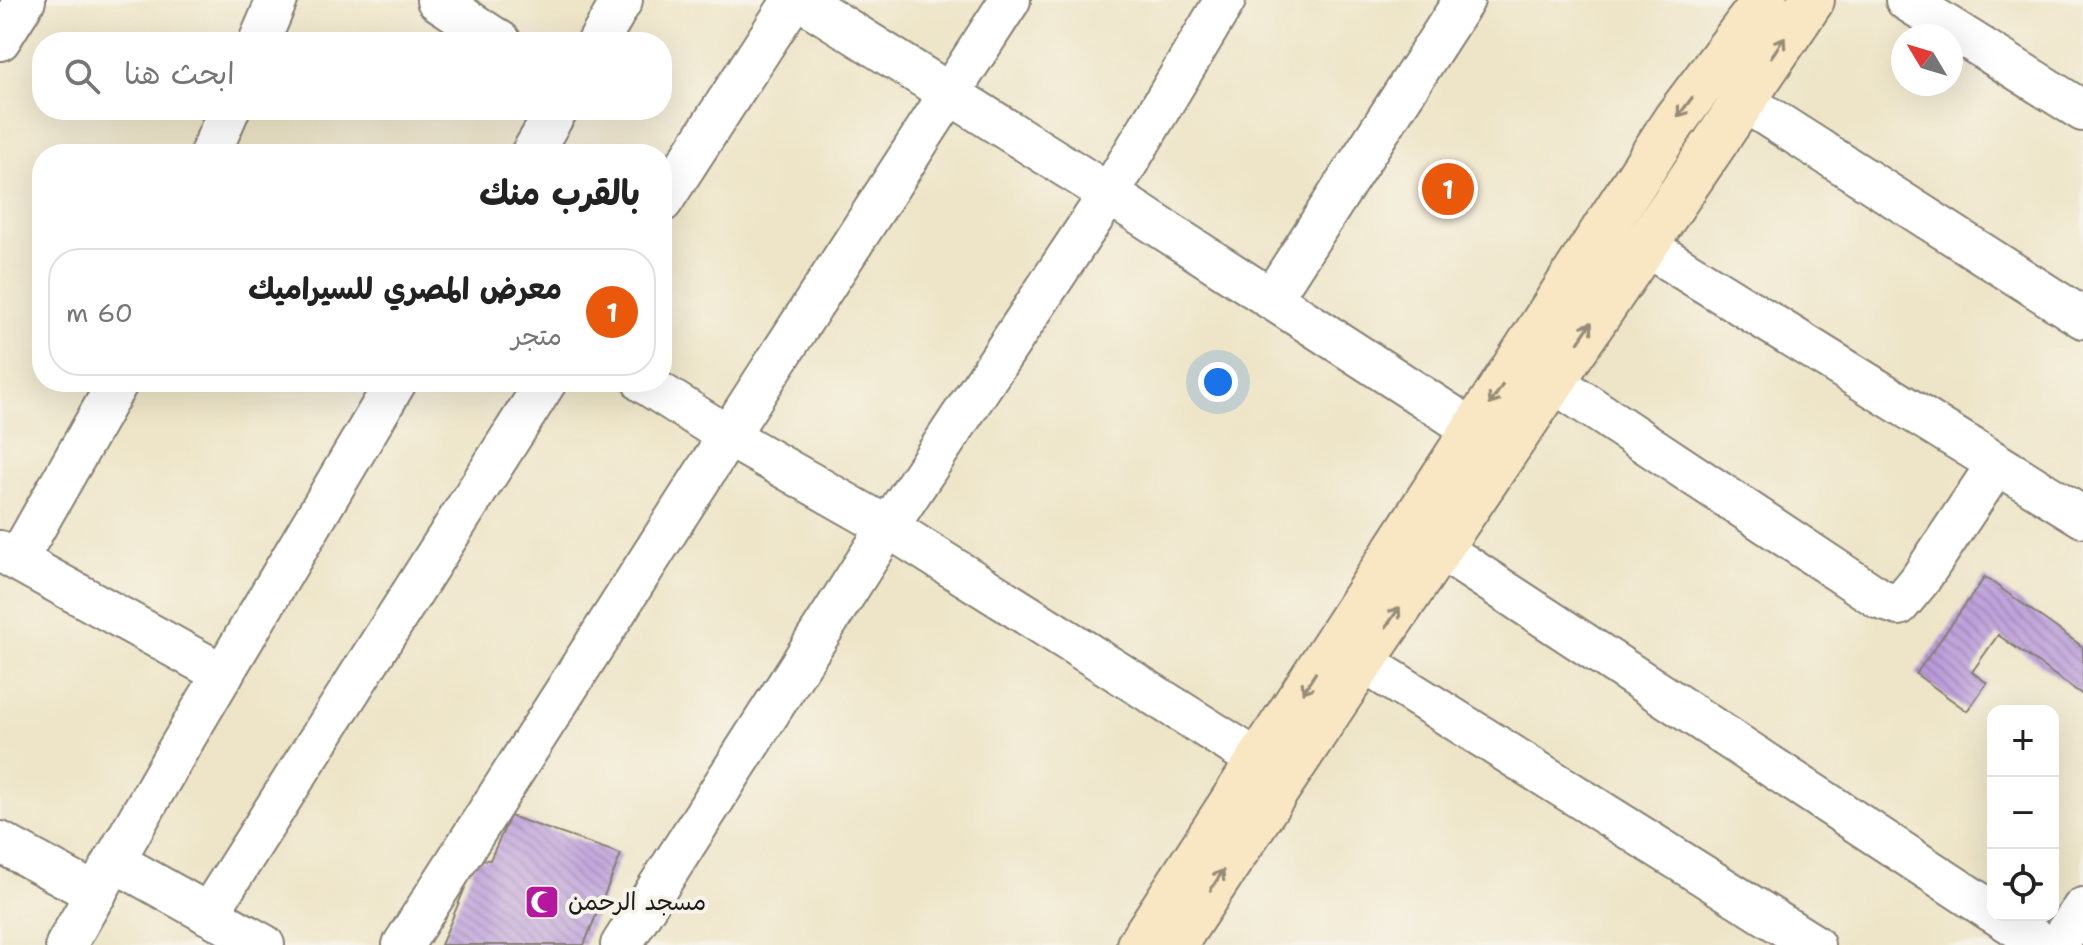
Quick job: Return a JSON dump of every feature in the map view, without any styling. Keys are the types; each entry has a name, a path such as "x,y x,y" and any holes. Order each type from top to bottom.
{"main road":[{"path":"1139,945 1675,120 1765,0"},
{"path":"1184,942 1439,548 1812,0"}],"street":[{"path":"0,40 25,0"},
{"path":"263,32 277,0"},
{"path":"437,0 486,32"},
{"path":"604,32 622,0"},
{"path":"672,187 793,0"},
{"path":"801,0 1474,430"},
{"path":"403,945 1010,0"},
{"path":"621,945 888,527 1109,194 1225,0"},
{"path":"1271,299 1464,0"},
{"path":"1906,0 2083,111"},
{"path":"1742,100 2083,318"},
{"path":"214,144 225,120"},
{"path":"537,144 551,120"},
{"path":"1644,245 2083,517"},
{"path":"1552,381 1880,599 1899,605 1919,581 1997,464"},
{"path":"112,392 8,556 223,674"},
{"path":"66,945 390,392"},
{"path":"208,914 540,392"},
{"path":"659,392 728,436 888,527 1259,761"},
{"path":"1439,548 1987,908"},
{"path":"1363,662 1814,945"},
{"path":"0,842 208,914 264,945"},
{"path":"2057,945 2083,908"},
{"path":"2007,921 2044,945"}],"building":[{"path":"1985,577 2083,647 2083,695 1998,635 1972,672 1987,683 1967,711 1916,674"},
{"path":"510,816 621,854 584,945 441,945 477,859 490,860"}],"place":[{"name":"معرض المصري للسيراميك","path":"1448,189"},
{"name":"مسجد الرحمن","path":"542,902"}]}
